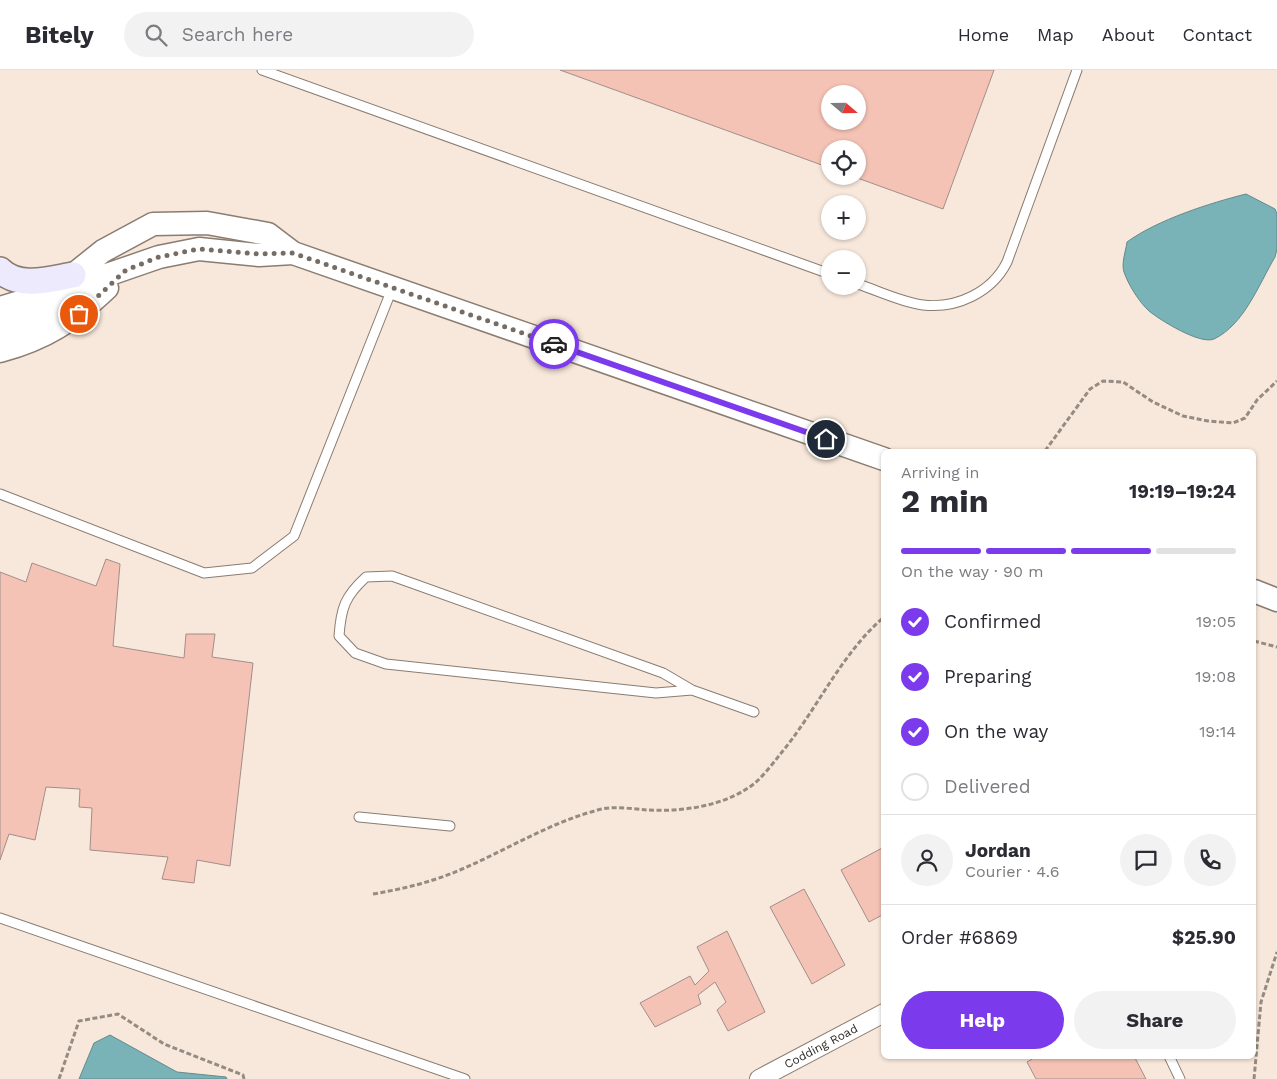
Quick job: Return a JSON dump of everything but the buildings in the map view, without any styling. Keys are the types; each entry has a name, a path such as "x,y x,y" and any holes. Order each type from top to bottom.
{"main road":[{"path":"0,270 5,274 28,282 73,275"}],"street":[{"path":"0,308 43,295 73,275 103,251 153,224 207,223 268,234 293,253 393,286 881,458"},
{"path":"0,329 23,324 66,303 104,276 126,270 159,257 199,249 259,254 293,253"},
{"path":"0,351 33,342 79,314 126,270"},
{"path":"1256,592 1277,600"},
{"name":"Codding Road","path":"759,1079 881,1015"}],"lane":[{"path":"262,70 821,271"},
{"path":"866,287 907,302 925,305 958,301 984,290 995,281 1007,262 1077,70"},
{"path":"0,494 204,573 252,568 294,536 359,367 393,286"},
{"path":"692,690 656,693 386,664 355,653 339,636 341,610 353,589 366,577 392,576 663,673 692,690 754,712"},
{"path":"360,817 450,826"},
{"path":"0,918 465,1079"},
{"path":"1170,1059 1180,1079"}],"path":[{"path":"1046,449 1090,389 1103,381 1123,382 1153,402 1184,416 1208,421 1233,423 1245,418 1257,400 1277,381"},
{"path":"373,894 425,883 460,870 576,816 605,809 695,808 736,794 754,783 769,768 816,707 852,649 881,620"},
{"path":"1256,642 1277,647"},
{"path":"1256,1057 1261,1002 1277,952"},
{"path":"59,1079 79,1021 118,1014 164,1044 243,1075 244,1079"},
{"path":"1254,1079 1256,1059"}],"water":[{"path":"1246,194 1275,209 1277,214 1277,249 1275,257 1250,303 1225,333 1208,340 1180,331 1149,311 1134,293 1123,269 1127,242 1153,226 1200,207"},
{"path":"110,1035 177,1072 226,1077 227,1079 79,1079 94,1043"}],"way so far":[{"path":"79,314 126,270 159,257 199,249 259,254 293,253 393,286 554,344"}],"route":[{"path":"554,344 826,439"}]}
